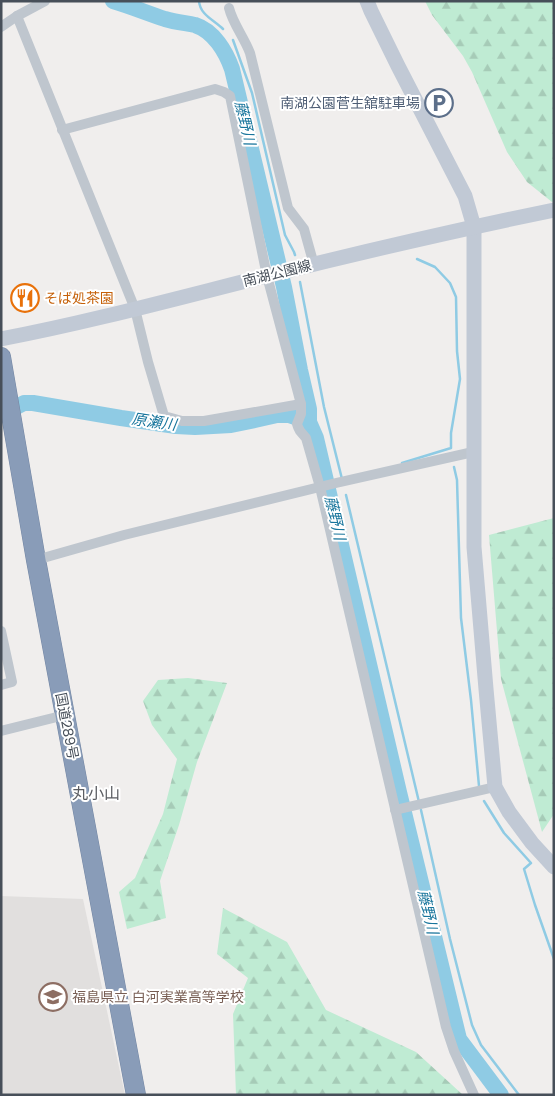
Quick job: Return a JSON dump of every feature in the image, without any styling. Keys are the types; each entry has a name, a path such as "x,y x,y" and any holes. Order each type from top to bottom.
{"highway":[{"name":"国道289号","path":"1,357 36,560 136,1095"}],"street":[{"path":"1,27 45,1"},
{"path":"367,1 370,11 465,196 474,227 474,547 495,787 509,812 532,844 554,867"},
{"path":"228,8 231,18 246,42 250,53 288,208 304,229 314,264"},
{"path":"17,16 134,309 164,416 182,421 204,421 301,409"},
{"path":"62,130 215,89 230,96 267,276 301,409 297,424 306,438 320,488 446,1027 454,1051 474,1095"},
{"name":"南湖公園線","path":"1,339 134,309 314,264 554,210"},
{"path":"36,560 124,535 336,483 473,452"},
{"path":"1,631 12,682 1,685"},
{"path":"1,730 65,715"},
{"path":"394,810 495,787"}],"shaded area":[{"name":"福島県立 白河実業高等学校","path":"1,896 83,899 125,1095 1,1095"}],"green space":[{"path":"425,1 554,1 554,201 552,202 527,182 507,152 472,72 463,56 432,15"},
{"path":"554,518 554,814 542,832 501,679 489,535"},
{"path":"188,678 227,683 197,762 179,825 160,881 166,918 127,929 119,892 135,878 163,814 177,759 152,725 143,701 158,680"},
{"path":"223,908 287,942 326,1010 416,1052 463,1095 236,1095 233,1014 248,978 217,954"}],"waterway":[{"name":"藤野川","path":"113,1 165,19 202,28 218,43 232,69 284,287 309,409 309,422 316,438 459,1039 501,1095"},
{"path":"199,1 205,14 223,29"},
{"path":"233,40 252,93 285,235 295,255"},
{"path":"402,463 451,448 451,433 460,379 457,351 456,297 450,283 435,267 417,259"},
{"path":"300,282 324,407 342,479"},
{"name":"原瀬川","path":"1,415 24,403 33,403 176,426 231,425 277,415 289,415 309,422"},
{"path":"454,467 457,480 461,618 479,786"},
{"path":"346,495 419,802"},
{"path":"484,801 504,833 531,863 524,869 554,959"},
{"path":"421,810 450,939 472,1025 481,1045 519,1095"}],"place":[{"name":"南湖公園菅生舘駐車場","path":"439,103"},
{"name":"そば処茶園","path":"25,298"},
{"name":"福島県立 白河実業高等学校","path":"53,997"}],"district":[{"name":"丸小山","path":"96,793"}]}
